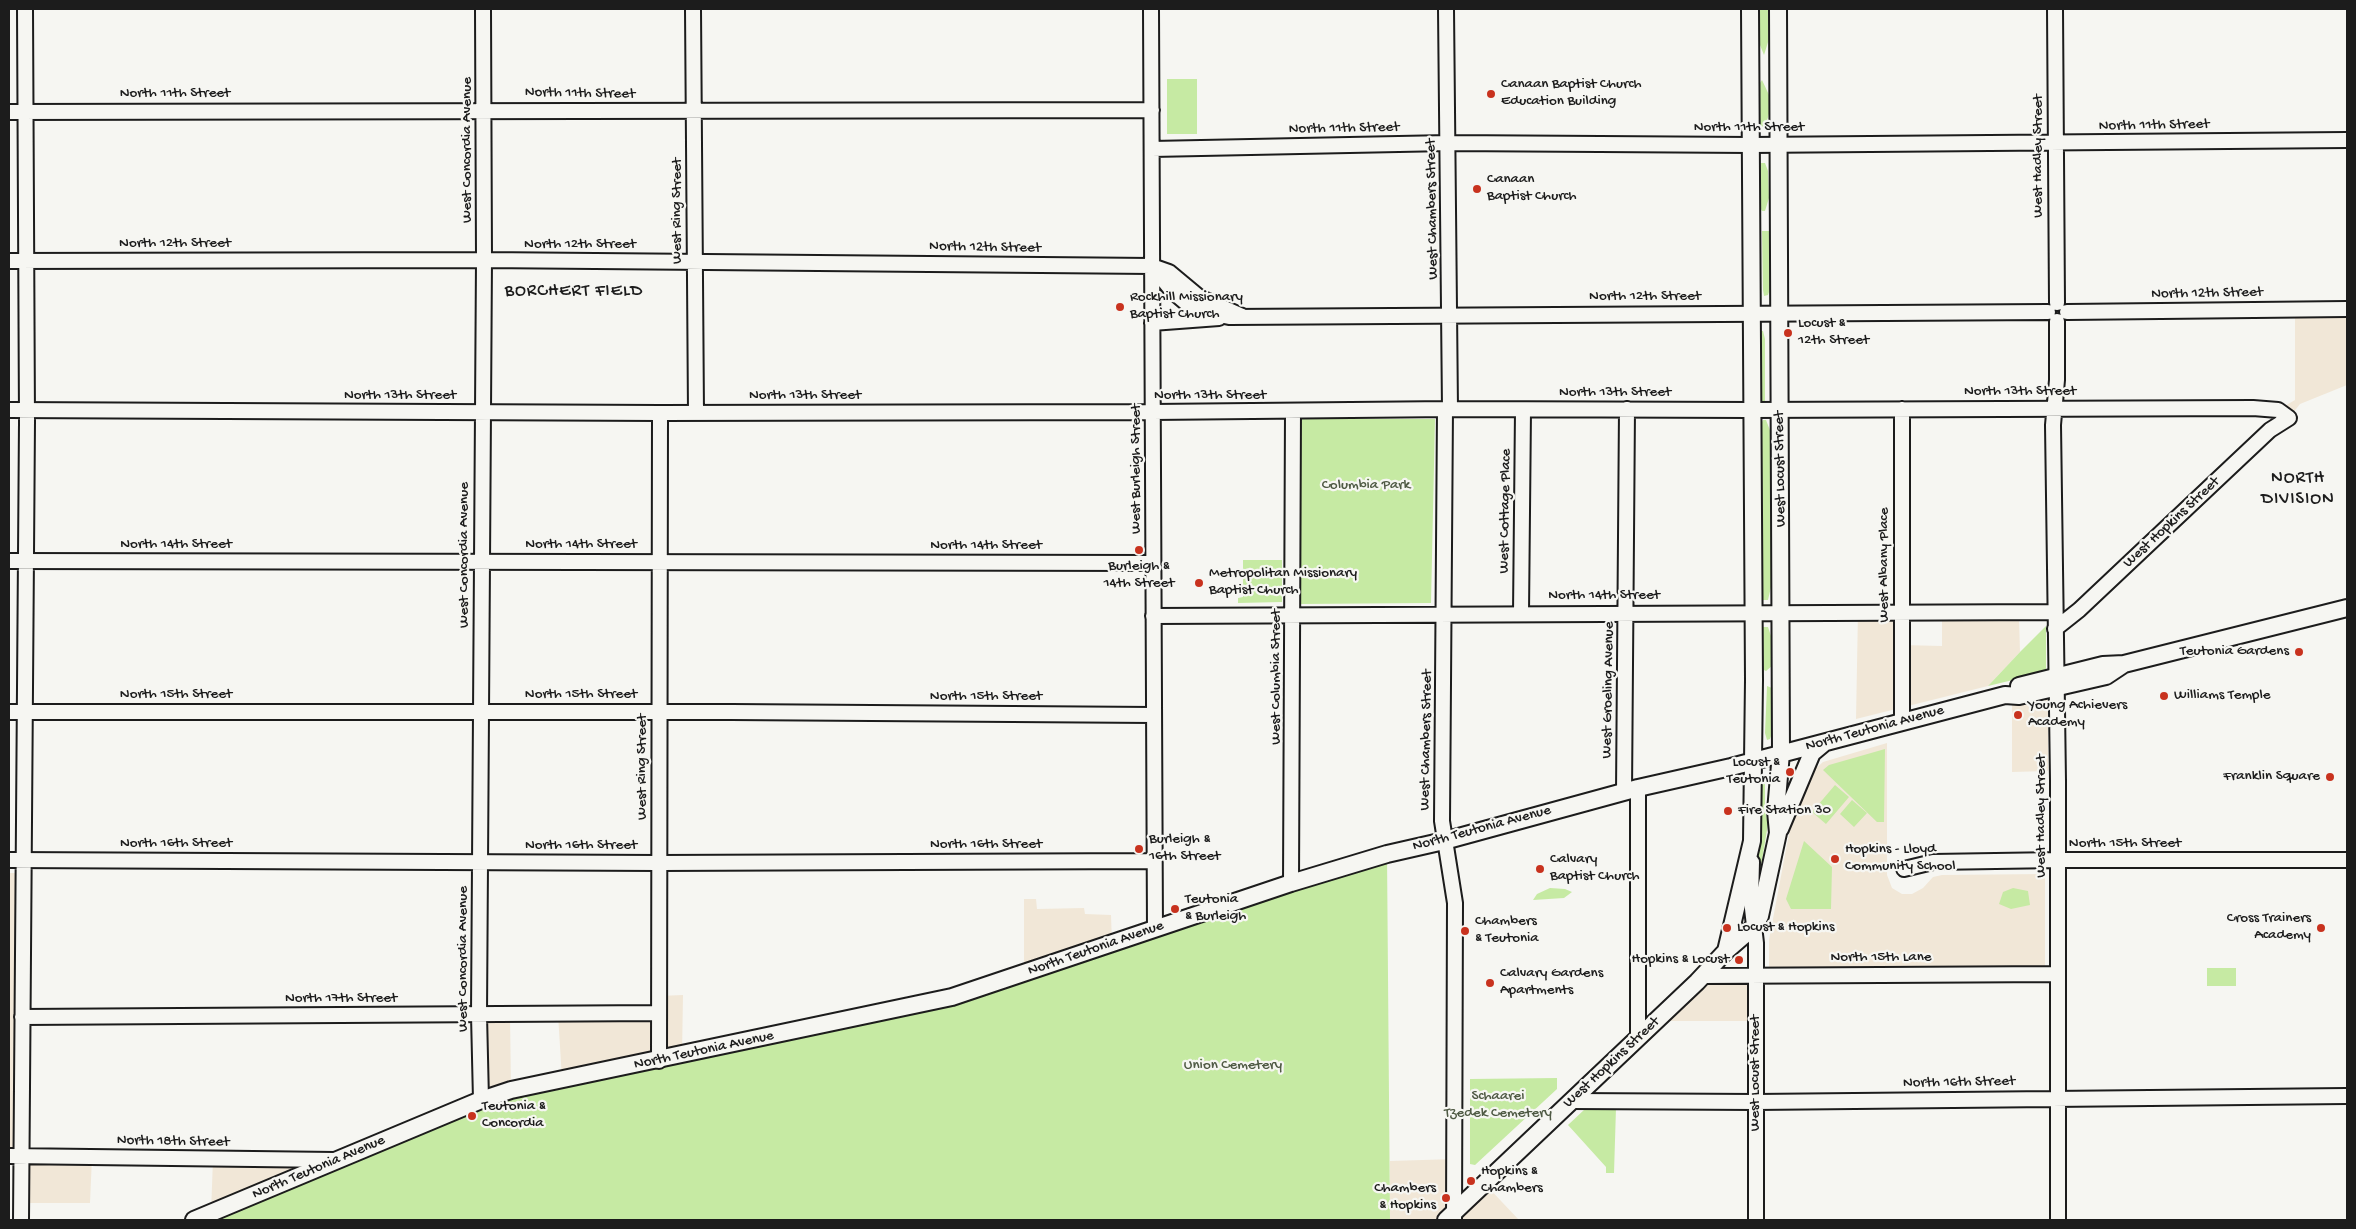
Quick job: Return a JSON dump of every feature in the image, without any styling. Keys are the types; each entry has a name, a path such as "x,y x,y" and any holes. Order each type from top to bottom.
{"main road":[{"name":"West Locust Street","path":"1750,9 1754,761 1752,848"},
{"name":"West Locust Street","path":"1755,926 1760,916 1778,833 1776,811 1781,753 1782,612 1778,313 1778,9"},
{"name":"North Teutonia Avenue","path":"194,1220 480,1100 512,1090 659,1061 952,998 1291,883 1387,854 1444,841 1631,790 1754,761 2005,695 2019,696 2057,681 2106,676 2124,664 2347,608"},
{"path":"1778,833 1812,753 1824,742"},
{"path":"1726,951 1752,848"},
{"name":"West Hopkins Street","path":"1451,1217 1703,976 1726,951 1755,926"}],"street":[{"path":"21,1220 15,1156 22,1017 24,860 27,410 24,9"},
{"name":"West Concordia Avenue","path":"480,1100 484,9"},
{"name":"West Ring Street","path":"693,9 696,413"},
{"name":"West Burleigh Street","path":"1152,9 1153,861 1155,929"},
{"name":"West Chambers Street","path":"1446,9 1451,315 1444,614 1442,822 1455,903 1451,1217"},
{"name":"West Hadley Street","path":"2055,9 2057,312 2054,408 2058,860 2058,1220"},
{"name":"North 11th Street","path":"9,112 484,109 694,112 1152,110"},
{"name":"North 11th Street","path":"1152,149 1448,143 1777,144 2347,140"},
{"name":"North 12th Street","path":"9,261 484,260 1152,266 1169,272 1199,297 1236,317 2347,309"},
{"path":"1152,323 1236,317"},
{"name":"North 13th Street","path":"9,410 696,413 1448,409 2270,408 2281,411 2289,418"},
{"name":"West Groeling Avenue","path":"1628,409 1626,612 1638,1038"},
{"name":"West Albany Place","path":"1902,409 1902,721"},
{"name":"West Cottage Place","path":"1521,613 1523,410"},
{"name":"West Columbia Street","path":"1291,883 1293,411"},
{"name":"West Ring Street","path":"659,1061 660,413"},
{"name":"West Hopkins Street","path":"2055,630 2079,610 2270,430 2289,418"},
{"name":"North 14th Street","path":"9,561 1153,562"},
{"name":"North 14th Street","path":"1153,616 1626,612 2055,612"},
{"name":"North 15th Street","path":"9,712 659,712 1153,715"},
{"name":"West Locust Street","path":"1752,848 1751,900 1755,926 1756,975 1756,1220"},
{"name":"North 16th Street","path":"9,860 659,863 1153,861"},
{"name":"North 15th Street","path":"1904,869 1933,862 2347,860"},
{"name":"North 15th Lane","path":"1703,976 2058,974"},
{"name":"North 17th Street","path":"22,1017 659,1013"},
{"name":"North 16th Street","path":"1572,1101 1756,1102 2347,1096"},
{"name":"North 18th Street","path":"15,1156 336,1160"}],"shaded area":[{"path":"2295,309 2347,309 2347,385 2300,404 2289,418 2278,410 2295,400"},
{"path":"1942,611 2019,619 2020,652 1988,686 1856,719 1858,612 1901,612 1901,645 1942,646"},
{"path":"2043,697 2048,700 2048,771 2012,772 2012,705"},
{"name":"Hopkins - Lloyd Community School","path":"1887,743 1887,875 1892,888 1902,894 1912,894 1923,888 1933,877 1942,875 2045,874 2045,967 1769,971 1769,940 1791,826 1814,770 1823,762"},
{"path":"9,873 16,873 14,1145 10,1152"},
{"path":"1024,899 1036,899 1037,909 1084,908 1085,914 1111,915 1112,944 1024,975"},
{"path":"1756,975 1756,1021 1657,1021 1703,976"},
{"path":"683,995 682,1055 562,1079 558,1014 659,1013 659,996"},
{"path":"510,1014 511,1090 481,1100 479,1015"},
{"path":"22,1156 92,1157 90,1203 21,1203"},
{"path":"213,1159 336,1160 211,1213"},
{"path":"1455,1159 1454,1211 1485,1184 1519,1220 1390,1220 1390,1161"}],"green space":[{"path":"1757,9 1769,9 1769,39 1764,55 1758,40"},
{"path":"1167,79 1197,79 1197,134 1167,134"},
{"path":"1762,80 1769,95 1769,114 1765,127 1760,127 1757,117 1757,87"},
{"path":"1761,163 1765,163 1768,171 1769,198 1765,211 1762,211 1759,205 1758,171"},
{"path":"1762,231 1769,231 1770,289 1768,295 1764,296 1763,290"},
{"path":"1760,331 1763,331 1765,339 1765,401 1759,401 1758,338"},
{"name":"Columbia Park","path":"1300,419 1435,419 1431,603 1300,604"},
{"path":"1763,420 1766,420 1771,433 1771,587 1768,600 1763,600 1761,595 1760,426"},
{"path":"1243,560 1282,560 1282,602 1238,603 1238,598 1243,597"},
{"path":"2046,626 2046,672 1988,686 2020,652"},
{"path":"1763,627 1768,627 1772,639 1772,666 1766,671 1762,669 1761,632"},
{"path":"1767,686 1772,688 1772,733 1770,739 1767,740 1765,733"},
{"path":"1885,749 1884,822 1877,822 1823,770 1829,765"},
{"path":"1765,775 1765,811 1768,824 1761,866 1757,866 1761,776"},
{"path":"1835,785 1849,797 1826,824 1812,812"},
{"path":"1852,800 1867,813 1854,827 1840,814"},
{"path":"1804,841 1832,867 1831,909 1791,909 1786,899"},
{"name":"Union Cemetery","path":"1387,854 1390,1220 194,1220 481,1100 889,1012"},
{"path":"1550,888 1565,889 1572,892 1564,898 1533,900 1537,894"},
{"path":"2013,888 2028,891 2030,905 2011,909 1999,904 2003,892"},
{"path":"2207,968 2236,968 2236,986 2207,986"},
{"name":"Schaarei Tzedek Cemetery","path":"1557,1078 1557,1089 1475,1165 1470,1164 1470,1079"},
{"path":"1616,1108 1614,1173 1606,1173 1606,1167 1568,1125 1585,1109"}],"place":[{"name":"Canaan Baptist Church Education Building","path":"1491,94"},
{"name":"Canaan Baptist Church","path":"1477,189"},
{"name":"Rockhill Missionary Baptist Church","path":"1120,307"},
{"name":"Locust & 12th Street","path":"1788,333"},
{"name":"Burleigh & 14th Street","path":"1139,550"},
{"name":"Metropolitan Missionary Baptist Church","path":"1199,583"},
{"name":"Teutonia Gardens","path":"2299,652"},
{"name":"Williams Temple","path":"2164,696"},
{"name":"Young Achievers Academy","path":"2018,715"},
{"name":"Locust & Teutonia","path":"1790,772"},
{"name":"Franklin Square","path":"2330,777"},
{"name":"Fire Station 30","path":"1728,811"},
{"name":"Burleigh & 16th Street","path":"1139,849"},
{"name":"Hopkins - Lloyd Community School","path":"1835,859"},
{"name":"Calvary Baptist Church","path":"1540,869"},
{"name":"Teutonia & Burleigh","path":"1175,909"},
{"name":"Locust & Hopkins","path":"1727,928"},
{"name":"Cross Trainers Academy","path":"2321,928"},
{"name":"Chambers & Teutonia","path":"1465,931"},
{"name":"Hopkins & Locust","path":"1739,960"},
{"name":"Calvary Gardens Apartments","path":"1490,983"},
{"name":"Teutonia & Concordia","path":"472,1116"},
{"name":"Hopkins & Chambers","path":"1471,1181"},
{"name":"Chambers & Hopkins","path":"1446,1198"}],"district":[{"name":"BORCHERT FIELD","path":"574,292"},
{"name":"NORTH DIVISION","path":"2298,489"}]}
